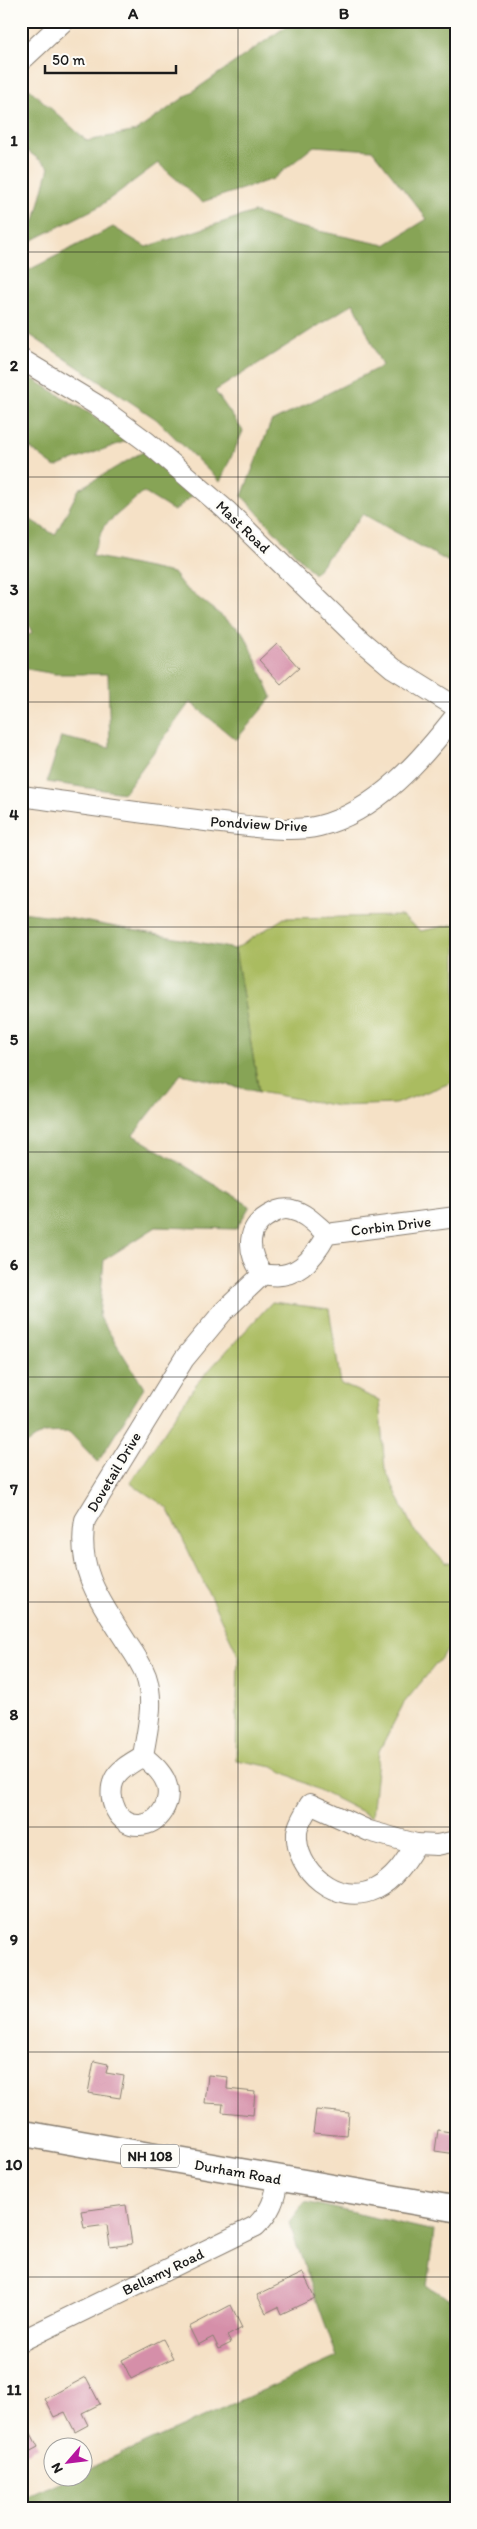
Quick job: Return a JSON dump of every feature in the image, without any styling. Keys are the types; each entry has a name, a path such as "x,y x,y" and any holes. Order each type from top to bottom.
{"main road":[{"name":"Durham Road","path":"21,2133 456,2209"}],"street":[{"path":"21,61 64,21"},
{"name":"Mast Road","path":"21,359 97,405 147,442 226,510 360,641 392,668 456,707"},
{"name":"Pondview Drive","path":"21,796 254,827 318,826 343,817 386,790 405,773 456,715"},
{"path":"290,1209 306,1216 327,1234 316,1254 301,1268 276,1277 263,1274 254,1262 250,1246 254,1229 262,1218 276,1211 290,1209"},
{"name":"Corbin Drive","path":"327,1234 456,1217"},
{"name":"Dovetail Drive","path":"143,1756 150,1712 146,1676 91,1585 84,1563 81,1541 85,1520 184,1359 223,1312 263,1274"},
{"path":"416,1844 401,1869 388,1881 374,1890 360,1893 344,1892 323,1884 310,1874 302,1860 297,1830 310,1804 369,1831 416,1844 437,1845 456,1840"},
{"name":"Bellamy Road","path":"21,2341 256,2226 268,2214 275,2202 278,2179"}],"green space":[{"path":"294,21 456,21 456,566 363,514 314,574 242,496 271,422 382,366 354,303 215,391 243,431 220,482 156,419 21,329 21,274 113,227 146,247 254,212 295,226 385,245 427,219 372,150 314,146 273,179 202,202 158,163 100,206 21,246 21,228 35,221 49,167 21,146 21,89 25,85 87,141 136,131"},
{"path":"21,372 132,439 55,467 27,446 21,446"},
{"path":"144,451 193,495 174,511 143,492 104,526 92,556 173,573 184,587 244,633 272,697 236,740 190,702 124,793 47,782 61,737 110,748 108,674 55,674 21,668 21,638 32,633 25,616 21,616 21,514 55,535 79,489"},
{"path":"21,912 62,917 235,949 259,1092 181,1074 133,1135 250,1206 236,1229 156,1227 104,1260 99,1316 144,1388 98,1462 69,1432 43,1433 21,1448"},
{"path":"401,916 421,931 456,924 456,1081 395,1104 338,1106 259,1092 235,949 284,918"},
{"path":"272,1302 329,1309 341,1384 379,1400 385,1469 413,1529 445,1563 456,1564 456,1640 404,1703 379,1751 372,1817 273,1767 236,1760 238,1655 168,1508 130,1483 197,1383"},
{"path":"305,2202 434,2231 427,2286 456,2303 456,2508 21,2508 21,2499 51,2486 92,2486 92,2467 337,2357 289,2223"}],"building":[{"path":"277,643 299,668 281,684 259,660"},
{"path":"94,2061 108,2064 106,2073 124,2076 120,2098 88,2093"},
{"path":"208,2075 228,2077 227,2089 255,2092 253,2115 222,2112 223,2104 205,2103"},
{"path":"316,2110 349,2113 347,2136 313,2133"},
{"path":"438,2130 456,2133 456,2154 435,2151"},
{"path":"126,2205 132,2244 110,2247 107,2225 84,2228 81,2211"},
{"path":"303,2273 315,2298 281,2314 278,2307 266,2313 257,2295"},
{"path":"231,2305 242,2328 227,2336 231,2343 219,2349 213,2337 198,2345 189,2327"},
{"path":"163,2339 173,2358 131,2379 122,2360"},
{"path":"86,2377 100,2404 82,2413 88,2425 75,2432 65,2412 54,2417 45,2399"},
{"path":"21,2414 38,2447 21,2456"}]}
